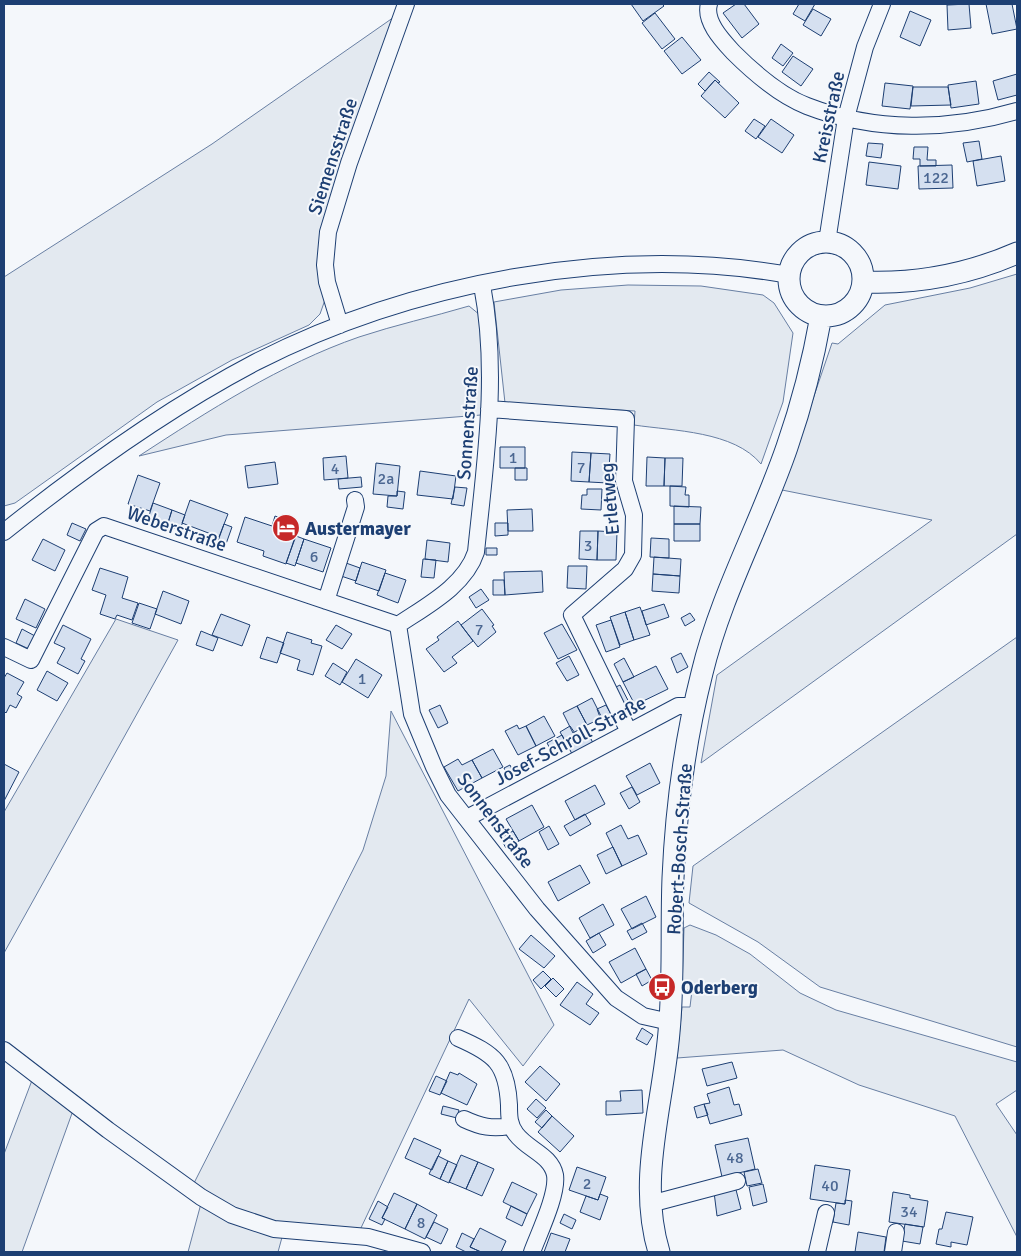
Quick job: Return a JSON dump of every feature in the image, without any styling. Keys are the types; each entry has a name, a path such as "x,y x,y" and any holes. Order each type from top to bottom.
{"main road":[{"path":"827,242 839,244 849,250 857,259 862,270 864,282 859,296 850,308 836,315 821,316 800,306 790,287 789,275 798,256 806,248 827,242"},
{"path":"864,282 885,282 940,276 974,269 1017,253"},
{"name":"Robert-Bosch-Straße","path":"659,1252 650,1204 650,1168 670,1022 673,878 682,772 694,706 722,604 787,448 807,384 821,316"}],"street":[{"name":"Siemensstraße","path":"340,325 327,282 325,265 328,232 349,163 406,4"},
{"path":"709,4 709,20 729,48 752,72 774,88 806,106 846,118 888,124 924,126 974,121 1017,111"},
{"name":"Kreisstraße","path":"827,242 846,118 865,47 882,4"},
{"path":"4,532 100,459 195,396 258,362 340,325 424,298 482,285 590,268 658,265 716,267 789,275"},
{"name":"Sonnenstraße","path":"482,285 491,356 489,409 476,552 473,562 461,578 398,625 412,714 448,794 538,909 616,998 643,1016 670,1022"},
{"name":"Erletweg","path":"489,409 626,419 624,481 634,515 633,555 625,570 572,615 629,732"},
{"path":"326,601 356,507 355,500"},
{"name":"Weberstraße","path":"4,647 31,660 96,531 104,526 398,625"},
{"name":"Josef-Schroll-Straße","path":"467,818 678,706 694,706"},
{"path":"458,1038 491,1055 504,1071 508,1085 510,1126 517,1136 551,1165 555,1176 555,1186 532,1252"},
{"path":"4,1050 108,1130 201,1197 232,1215 274,1229 357,1236 398,1244 422,1252"},
{"path":"464,1119 483,1127 510,1126"},
{"path":"650,1204 737,1180"},
{"path":"817,1252 826,1213"},
{"path":"893,1252 896,1232"}],"shaded area":[{"path":"397,15 346,162 326,297 320,314 309,325 232,360 157,402 15,503 4,506 4,277 212,144"},
{"path":"1017,274 1017,534 701,763 717,675 932,520 782,490 832,343 838,344 885,305 970,288"},
{"path":"628,285 701,286 763,295 774,303 793,333 783,402 761,464 749,453 719,439 685,431 634,425 635,411 505,403 494,302 561,290"},
{"path":"469,306 480,315 485,363 481,415 226,435 139,456 218,406 301,361 359,337"},
{"path":"116,619 178,640 4,953 4,812"},
{"path":"1017,637 1017,1047 820,987 758,942 689,903 693,866"},
{"path":"391,711 554,1025 523,1066 469,999 360,1230 253,1219 192,1187 363,850 386,776"},
{"path":"690,925 716,935 750,954 800,993 836,1010 1017,1062 1017,1090 996,1104 1017,1135 1017,1237 955,1116 859,1085 783,1050 677,1058 682,1007 690,1007 692,990 682,989 684,928"},
{"path":"34,1075 75,1105 22,1252 4,1252 4,1154"},
{"path":"203,1196 284,1230 278,1252 188,1252"}],"building":[{"path":"631,4 662,4 664,6 643,21"},
{"path":"736,4 744,4 759,24 742,38 723,13"},
{"path":"799,4 815,4 805,21 793,14"},
{"path":"969,4 971,28 948,30 947,5"},
{"path":"986,4 1012,4 1017,29 992,34"},
{"path":"813,9 831,19 821,36 803,25"},
{"path":"910,11 931,20 920,46 900,37"},
{"path":"655,13 675,39 662,49 642,23"},
{"path":"682,37 701,60 682,74 664,51"},
{"path":"781,44 793,53 783,66 772,58"},
{"path":"793,56 813,69 801,86 782,72"},
{"path":"709,72 720,82 718,83 715,80 705,91 698,84"},
{"path":"1017,74 1017,95 998,100 993,81"},
{"path":"715,80 739,103 725,118 701,96"},
{"path":"976,81 979,104 951,108 948,85"},
{"path":"885,83 913,86 910,109 882,106"},
{"path":"913,87 948,87 951,105 911,106"},
{"path":"754,119 765,126 756,139 745,131"},
{"path":"771,119 794,135 782,153 758,137"},
{"path":"979,141 982,159 967,162 963,143"},
{"path":"868,143 883,144 881,158 866,156"},
{"path":"914,147 928,147 927,160 936,160 936,166 920,166 920,159 913,159"},
{"path":"1001,156 1005,181 977,186 973,161"},
{"path":"869,162 901,166 898,189 866,185"},
{"path":"952,165 953,188 919,189 918,166"},
{"path":"500,447 525,447 525,468 500,468"},
{"path":"572,452 591,453 589,482 571,481"},
{"path":"591,453 610,454 608,483 589,482"},
{"path":"346,456 348,478 324,480 323,458"},
{"path":"647,457 665,458 664,486 646,486"},
{"path":"665,458 683,458 682,486 664,486"},
{"path":"275,462 278,484 248,488 245,466"},
{"path":"376,463 400,466 397,496 373,494"},
{"path":"515,468 527,468 527,480 515,480"},
{"path":"420,471 456,476 453,499 417,495"},
{"path":"138,475 160,483 150,511 128,504"},
{"path":"361,477 362,487 339,489 338,479"},
{"path":"670,486 686,487 685,495 689,495 689,507 670,506"},
{"path":"455,487 467,488 464,506 451,504"},
{"path":"587,489 602,489 601,510 581,509 582,495 587,495"},
{"path":"397,491 405,492 403,509 387,507 388,496 397,496"},
{"path":"190,500 228,514 219,537 182,523"},
{"path":"153,503 172,510 167,526 148,519"},
{"path":"674,506 701,507 700,524 674,524"},
{"path":"532,509 533,531 508,531 507,510"},
{"path":"172,510 185,515 180,530 167,526"},
{"path":"275,516 299,525 286,564 263,556 264,551 237,542 245,517 272,526"},
{"path":"72,523 86,529 80,541 67,535"},
{"path":"495,523 508,523 508,535 495,536"},
{"path":"224,524 232,527 226,544 218,541"},
{"path":"674,524 700,524 700,541 674,541"},
{"path":"580,531 598,531 597,560 579,559"},
{"path":"598,531 617,532 616,560 597,560"},
{"path":"296,536 304,539 295,566 286,563"},
{"path":"651,538 669,539 669,558 650,557"},
{"path":"43,539 65,550 55,571 32,560"},
{"path":"304,539 331,548 323,572 296,563"},
{"path":"427,540 450,543 448,562 425,559"},
{"path":"486,548 497,548 497,555 486,555"},
{"path":"654,557 681,559 680,576 653,574"},
{"path":"423,559 436,560 434,578 421,577"},
{"path":"362,562 386,570 379,591 355,583"},
{"path":"346,563 360,568 356,581 341,576"},
{"path":"568,566 587,566 586,589 567,588"},
{"path":"100,568 128,577 122,598 138,603 132,620 117,615 115,619 100,614 106,595 92,590"},
{"path":"542,571 543,592 505,595 504,572"},
{"path":"385,573 406,580 398,603 377,595"},
{"path":"653,574 680,576 679,593 652,591"},
{"path":"493,580 504,580 505,595 493,595"},
{"path":"481,589 489,600 476,608 469,597"},
{"path":"163,591 189,601 181,624 155,614"},
{"path":"25,599 45,609 36,628 16,619"},
{"path":"139,603 157,609 150,629 132,623"},
{"path":"664,604 669,617 646,625 642,611"},
{"path":"640,607 650,635 634,640 625,612"},
{"path":"482,609 494,625 492,626 496,632 478,647 461,625"},
{"path":"625,612 634,640 620,645 610,617"},
{"path":"690,613 695,620 685,626 681,618"},
{"path":"221,614 250,625 242,646 212,635"},
{"path":"611,620 620,647 606,652 596,625"},
{"path":"458,621 473,641 452,657 457,663 444,672 426,649 439,640 437,637"},
{"path":"562,624 577,650 558,659 544,633"},
{"path":"63,625 91,639 81,659 85,661 78,674 57,663 65,648 54,643"},
{"path":"336,625 352,634 342,649 326,640"},
{"path":"22,629 35,636 29,649 16,643"},
{"path":"201,631 218,638 213,651 196,645"},
{"path":"287,632 312,640 311,643 322,646 313,675 297,670 300,660 280,653"},
{"path":"267,637 284,643 277,663 260,658"},
{"path":"681,653 688,667 677,673 671,658"},
{"path":"569,656 579,675 567,681 556,663"},
{"path":"624,658 634,677 623,682 614,664"},
{"path":"356,659 382,675 368,698 342,682"},
{"path":"333,663 347,672 340,685 325,676"},
{"path":"656,666 668,689 635,705 623,682"},
{"path":"47,671 68,683 57,701 37,690"},
{"path":"7,673 24,682 17,694 22,697 16,708 10,705 6,713 4,711 4,678"},
{"path":"620,685 633,710 628,713 614,688"},
{"path":"592,698 602,718 587,725 577,706"},
{"path":"440,705 448,723 438,728 429,710"},
{"path":"606,705 615,722 604,728 597,709"},
{"path":"577,706 587,725 573,733 563,713"},
{"path":"544,716 555,736 536,746 526,726"},
{"path":"517,725 519,729 526,726 536,746 518,755 505,731"},
{"path":"570,726 580,740 568,746 560,732"},
{"path":"562,735 568,746 553,754 547,743"},
{"path":"589,735 593,743 572,754 568,746"},
{"path":"493,749 503,767 482,778 472,760"},
{"path":"458,759 462,765 472,760 482,778 458,791 444,767"},
{"path":"650,763 660,783 637,795 626,776"},
{"path":"4,764 19,772 4,801"},
{"path":"510,765 515,775 509,778 504,768"},
{"path":"595,785 605,804 575,820 565,801"},
{"path":"632,787 640,802 629,809 620,793"},
{"path":"532,805 544,827 519,841 506,819"},
{"path":"585,814 591,824 570,836 564,826"},
{"path":"621,825 628,839 638,835 647,854 622,866 606,833"},
{"path":"549,826 559,844 548,850 539,832"},
{"path":"513,831 519,841 506,848 500,838"},
{"path":"613,847 622,866 606,874 597,855"},
{"path":"580,865 590,883 558,901 548,882"},
{"path":"646,896 656,917 632,929 621,909"},
{"path":"603,904 614,925 590,938 579,918"},
{"path":"642,923 647,932 632,940 627,931"},
{"path":"599,933 606,945 593,953 586,941"},
{"path":"531,935 555,956 544,968 519,949"},
{"path":"635,948 646,969 621,983 609,962"},
{"path":"646,969 652,980 642,986 636,974"},
{"path":"543,971 551,979 541,989 533,980"},
{"path":"553,978 564,989 556,997 545,986"},
{"path":"577,982 593,994 586,1004 599,1013 590,1025 560,1005"},
{"path":"642,1028 653,1035 647,1045 636,1039"},
{"path":"732,1062 737,1078 707,1086 702,1069"},
{"path":"540,1066 560,1084 546,1101 525,1082"},
{"path":"450,1072 458,1075 459,1073 477,1084 467,1105 441,1093"},
{"path":"436,1076 447,1081 440,1095 429,1091"},
{"path":"729,1087 734,1105 739,1104 742,1115 710,1124 704,1104 710,1103 707,1094"},
{"path":"642,1090 643,1113 606,1115 606,1101 621,1101 620,1091"},
{"path":"536,1099 546,1108 537,1118 527,1109"},
{"path":"704,1104 708,1115 697,1118 694,1107"},
{"path":"443,1106 459,1110 457,1118 441,1114"},
{"path":"546,1110 552,1116 542,1128 535,1122"},
{"path":"552,1116 574,1136 560,1152 538,1132"},
{"path":"414,1138 441,1150 432,1170 405,1158"},
{"path":"748,1138 755,1169 722,1177 715,1145"},
{"path":"461,1155 478,1162 466,1189 449,1182"},
{"path":"438,1156 448,1161 440,1179 429,1174"},
{"path":"448,1161 457,1165 449,1183 440,1179"},
{"path":"478,1162 494,1169 482,1196 466,1189"},
{"path":"815,1165 850,1170 845,1204 810,1199"},
{"path":"577,1167 606,1177 598,1200 569,1190"},
{"path":"758,1169 762,1183 747,1186 744,1172"},
{"path":"512,1182 537,1194 527,1214 503,1202"},
{"path":"763,1184 767,1202 753,1206 749,1187"},
{"path":"735,1186 741,1209 717,1216 714,1192"},
{"path":"893,1192 910,1195 910,1198 928,1201 924,1227 889,1222"},
{"path":"394,1193 417,1204 405,1229 382,1218"},
{"path":"600,1194 608,1197 600,1220 580,1212 586,1196 598,1200"},
{"path":"845,1200 852,1201 849,1225 833,1222 836,1203 845,1204"},
{"path":"378,1201 388,1207 382,1218 385,1219 382,1225 369,1219"},
{"path":"417,1204 437,1215 425,1239 405,1229"},
{"path":"511,1206 527,1214 522,1226 506,1218"},
{"path":"946,1212 973,1217 967,1245 951,1242 951,1247 936,1244 939,1229 942,1229"},
{"path":"564,1214 576,1220 572,1229 560,1223"},
{"path":"434,1222 448,1229 441,1244 426,1237"},
{"path":"905,1224 923,1227 920,1244 902,1241"},
{"path":"480,1228 506,1241 501,1252 481,1252 470,1247"},
{"path":"858,1232 886,1237 884,1252 855,1252"},
{"path":"462,1233 474,1239 470,1247 481,1252 466,1252 456,1247"},
{"path":"551,1233 570,1239 565,1252 544,1252"}],"place":[{"name":"Austermayer","path":"286,528"},
{"name":"Oderberg","path":"662,987"}]}
